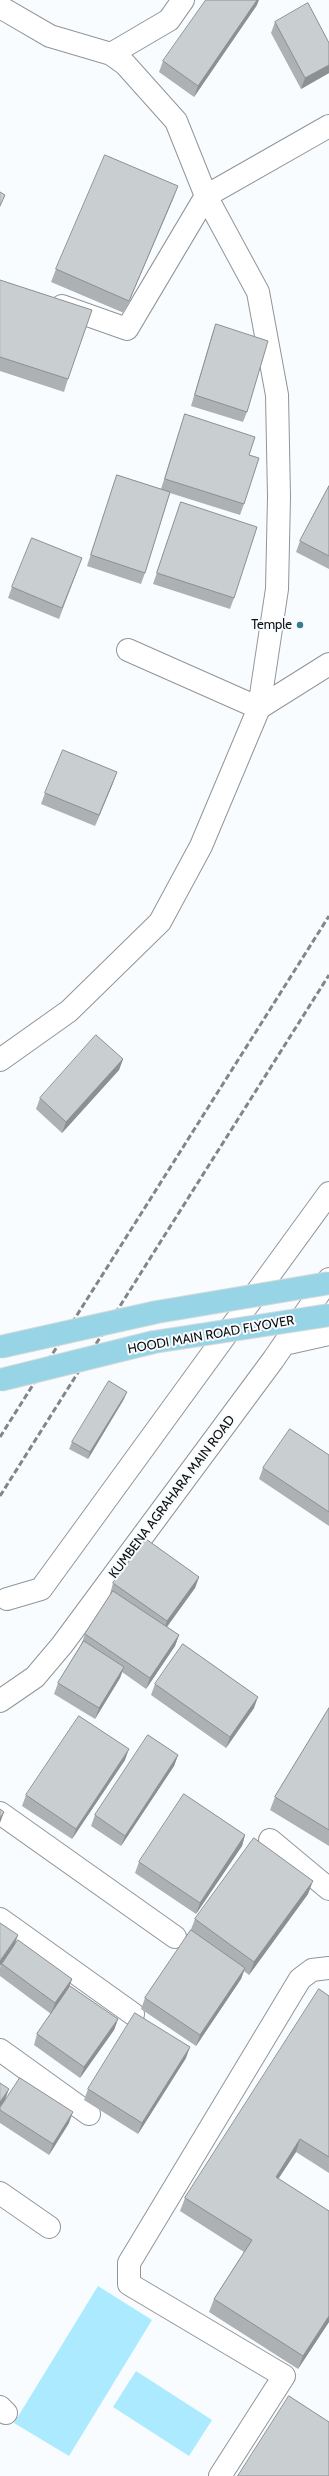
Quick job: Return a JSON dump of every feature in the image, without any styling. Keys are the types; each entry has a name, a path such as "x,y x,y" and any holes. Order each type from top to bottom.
{"main road":[{"path":"0,1347 156,1312 329,1283"},
{"name":"HOODI MAIN ROAD FLYOVER","path":"0,1380 154,1342 329,1315"}],"street":[{"path":"110,54 169,20 183,0"},
{"path":"0,7 50,36 110,54 126,64 176,121 206,196 258,292 277,395 279,497 277,590 259,708 201,846 160,922 69,1011 16,1047 0,1060"},
{"path":"45,300 127,329 206,196 329,126"},
{"path":"128,650 259,708"},
{"path":"259,708 329,664"},
{"path":"7,1599 41,1589 329,1193"},
{"name":"KUMBENA AGRAHARA MAIN ROAD","path":"0,1702 35,1678 62,1645 284,1344 329,1279"},
{"path":"284,1344 329,1334"},
{"path":"0,1813 175,1937"},
{"path":"270,1840 329,1889"},
{"path":"0,1919 133,2014"},
{"path":"220,2476 284,2376 129,2284 129,2263 300,1979 312,1970 329,1968"},
{"path":"0,2050 89,2114"},
{"path":"0,2193 49,2227"}],"shaded area":[{"path":"98,2286 152,2320 69,2456 14,2423"},
{"path":"136,2371 212,2420 189,2456 113,2407"}],"building":[{"path":"206,0 257,0 198,86 163,61"},
{"path":"308,3 329,43 329,65 305,78 275,22"},
{"path":"105,155 178,186 129,301 56,269"},
{"path":"0,192 5,195 0,206"},
{"path":"0,280 92,310 68,379 0,357"},
{"path":"216,324 268,341 247,412 195,395"},
{"path":"185,414 255,437 249,455 259,458 244,504 165,479"},
{"path":"117,475 170,492 145,573 91,555"},
{"path":"329,486 329,556 300,541"},
{"path":"181,502 257,527 234,598 157,573"},
{"path":"32,538 82,558 62,608 12,587"},
{"path":"63,750 117,772 99,815 45,793"},
{"path":"96,1035 123,1059 66,1122 40,1098"},
{"path":"109,1381 127,1392 90,1452 72,1442"},
{"path":"290,1429 329,1455 329,1512 263,1468"},
{"path":"146,1539 199,1577 167,1621 113,1583"},
{"path":"113,1591 179,1635 150,1678 85,1634"},
{"path":"84,1641 124,1667 99,1708 58,1683"},
{"path":"183,1644 258,1697 230,1737 155,1684"},
{"path":"329,1708 329,1830 275,1797"},
{"path":"79,1716 129,1749 76,1829 26,1795"},
{"path":"148,1735 178,1755 125,1836 95,1815"},
{"path":"184,1794 245,1835 200,1903 139,1862"},
{"path":"0,1809 4,1812 0,1818"},
{"path":"254,1838 313,1881 254,1962 195,1919"},
{"path":"0,1923 18,1935 0,1961"},
{"path":"191,1930 245,1968 200,2035 145,1998"},
{"path":"18,1940 72,1979 55,2003 2,1964"},
{"path":"70,1986 118,2019 84,2067 37,2034"},
{"path":"319,1989 329,1996 329,2157 300,2139 276,2177 329,2211 329,2316 303,2356 214,2299 252,2240 185,2198"},
{"path":"135,2013 190,2047 142,2123 88,2089"},
{"path":"20,2078 73,2112 53,2144 0,2110"},
{"path":"0,2083 9,2089 0,2102"},
{"path":"289,2396 329,2422 329,2476 238,2476"}],"railway":[{"path":"0,1437 329,916"},
{"path":"0,1496 329,975"}],"place":[{"name":"Temple","path":"300,625"}]}
